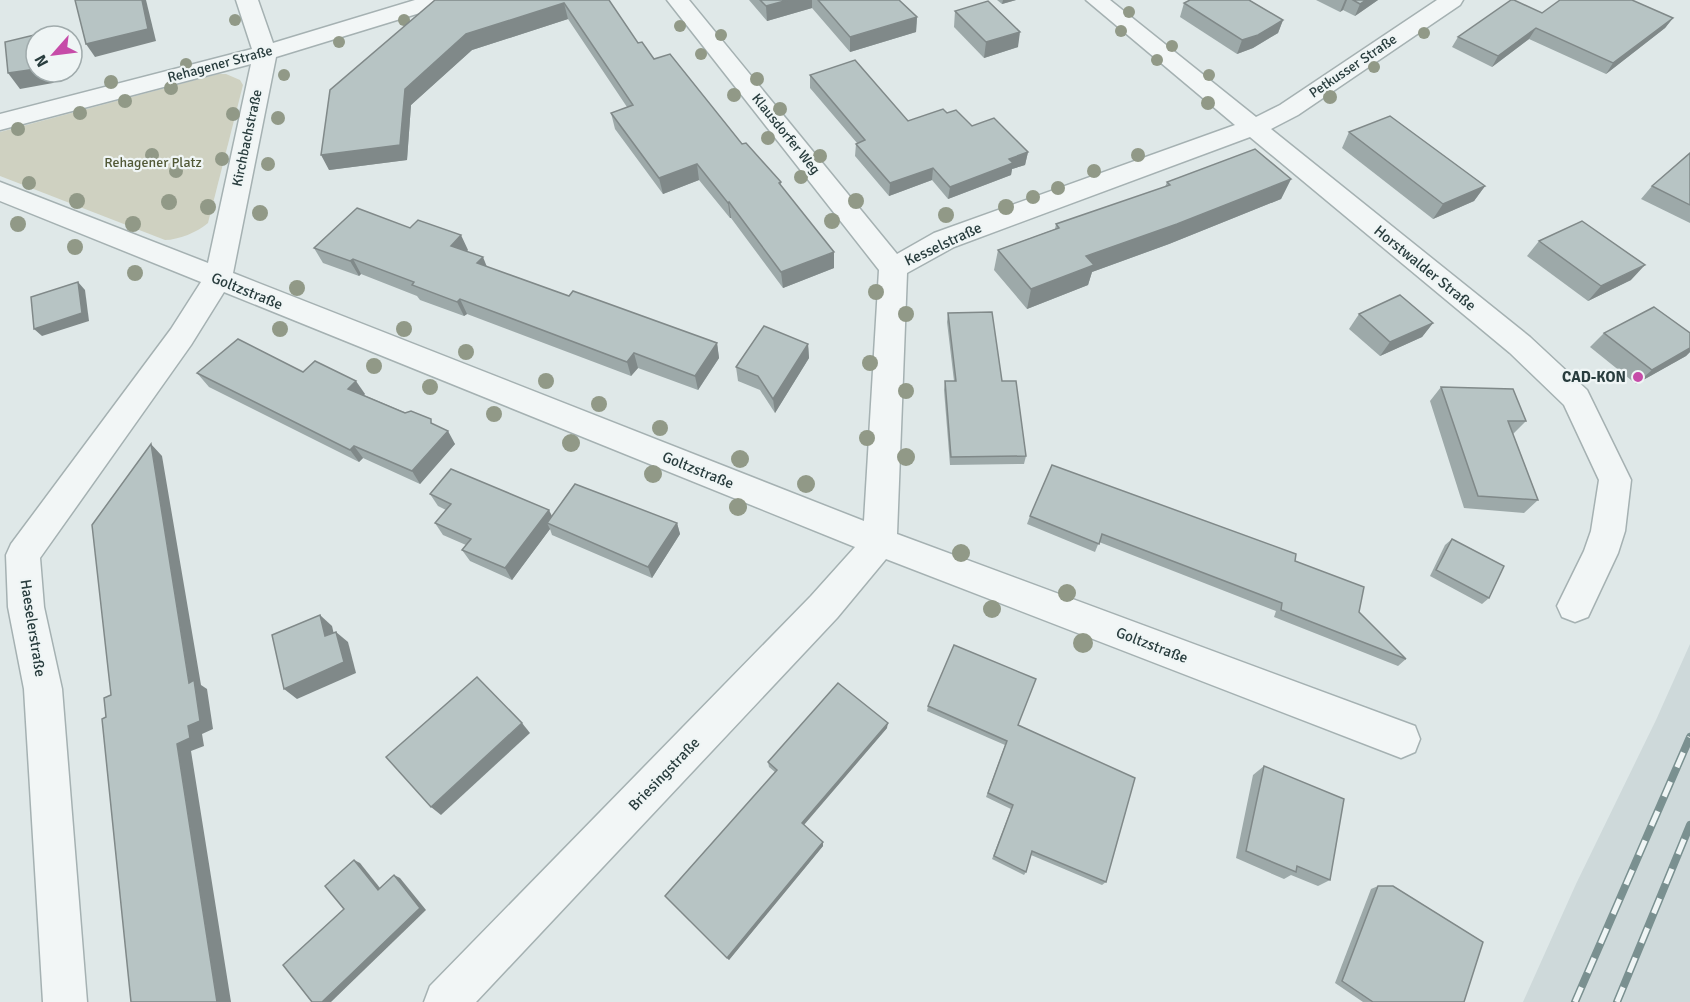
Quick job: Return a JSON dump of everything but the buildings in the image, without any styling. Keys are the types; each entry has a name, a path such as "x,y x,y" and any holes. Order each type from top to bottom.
{"street":[{"path":"247,0 265,52"},
{"name":"Rehagener Straße","path":"0,122 265,52 438,0"},
{"name":"Klausdorfer Weg","path":"678,0 893,267"},
{"name":"Horstwalder Straße","path":"1097,0 1520,345 1576,398 1615,480 1608,531 1601,553 1575,606"},
{"name":"Petkusser Straße","path":"1252,128 1289,110 1452,0"},
{"name":"Kirchbachstraße","path":"218,279 265,52"},
{"name":"Kesselstraße","path":"880,542 893,267 954,237 1252,128"},
{"name":"Goltzstraße","path":"0,191 880,542 1401,739"},
{"name":"Haeselerstraße","path":"65,1002 43,689 26,607 11,559 181,337 218,279"},
{"name":"Briesingstraße","path":"446,1002 824,607 880,542"}],"shaded area":[{"path":"1690,644 1690,1002 1523,1002 1576,884 1656,720"}],"green space":[{"name":"Rehagener Platz","path":"218,74 226,74 240,80 243,85 208,223 193,232 176,239 165,240 0,176 0,132"}],"railway":[{"path":"1575,1002 1690,737"},
{"path":"1617,1002 1690,825"}],"place":[{"name":"CAD-KON","path":"1638,377"}]}
